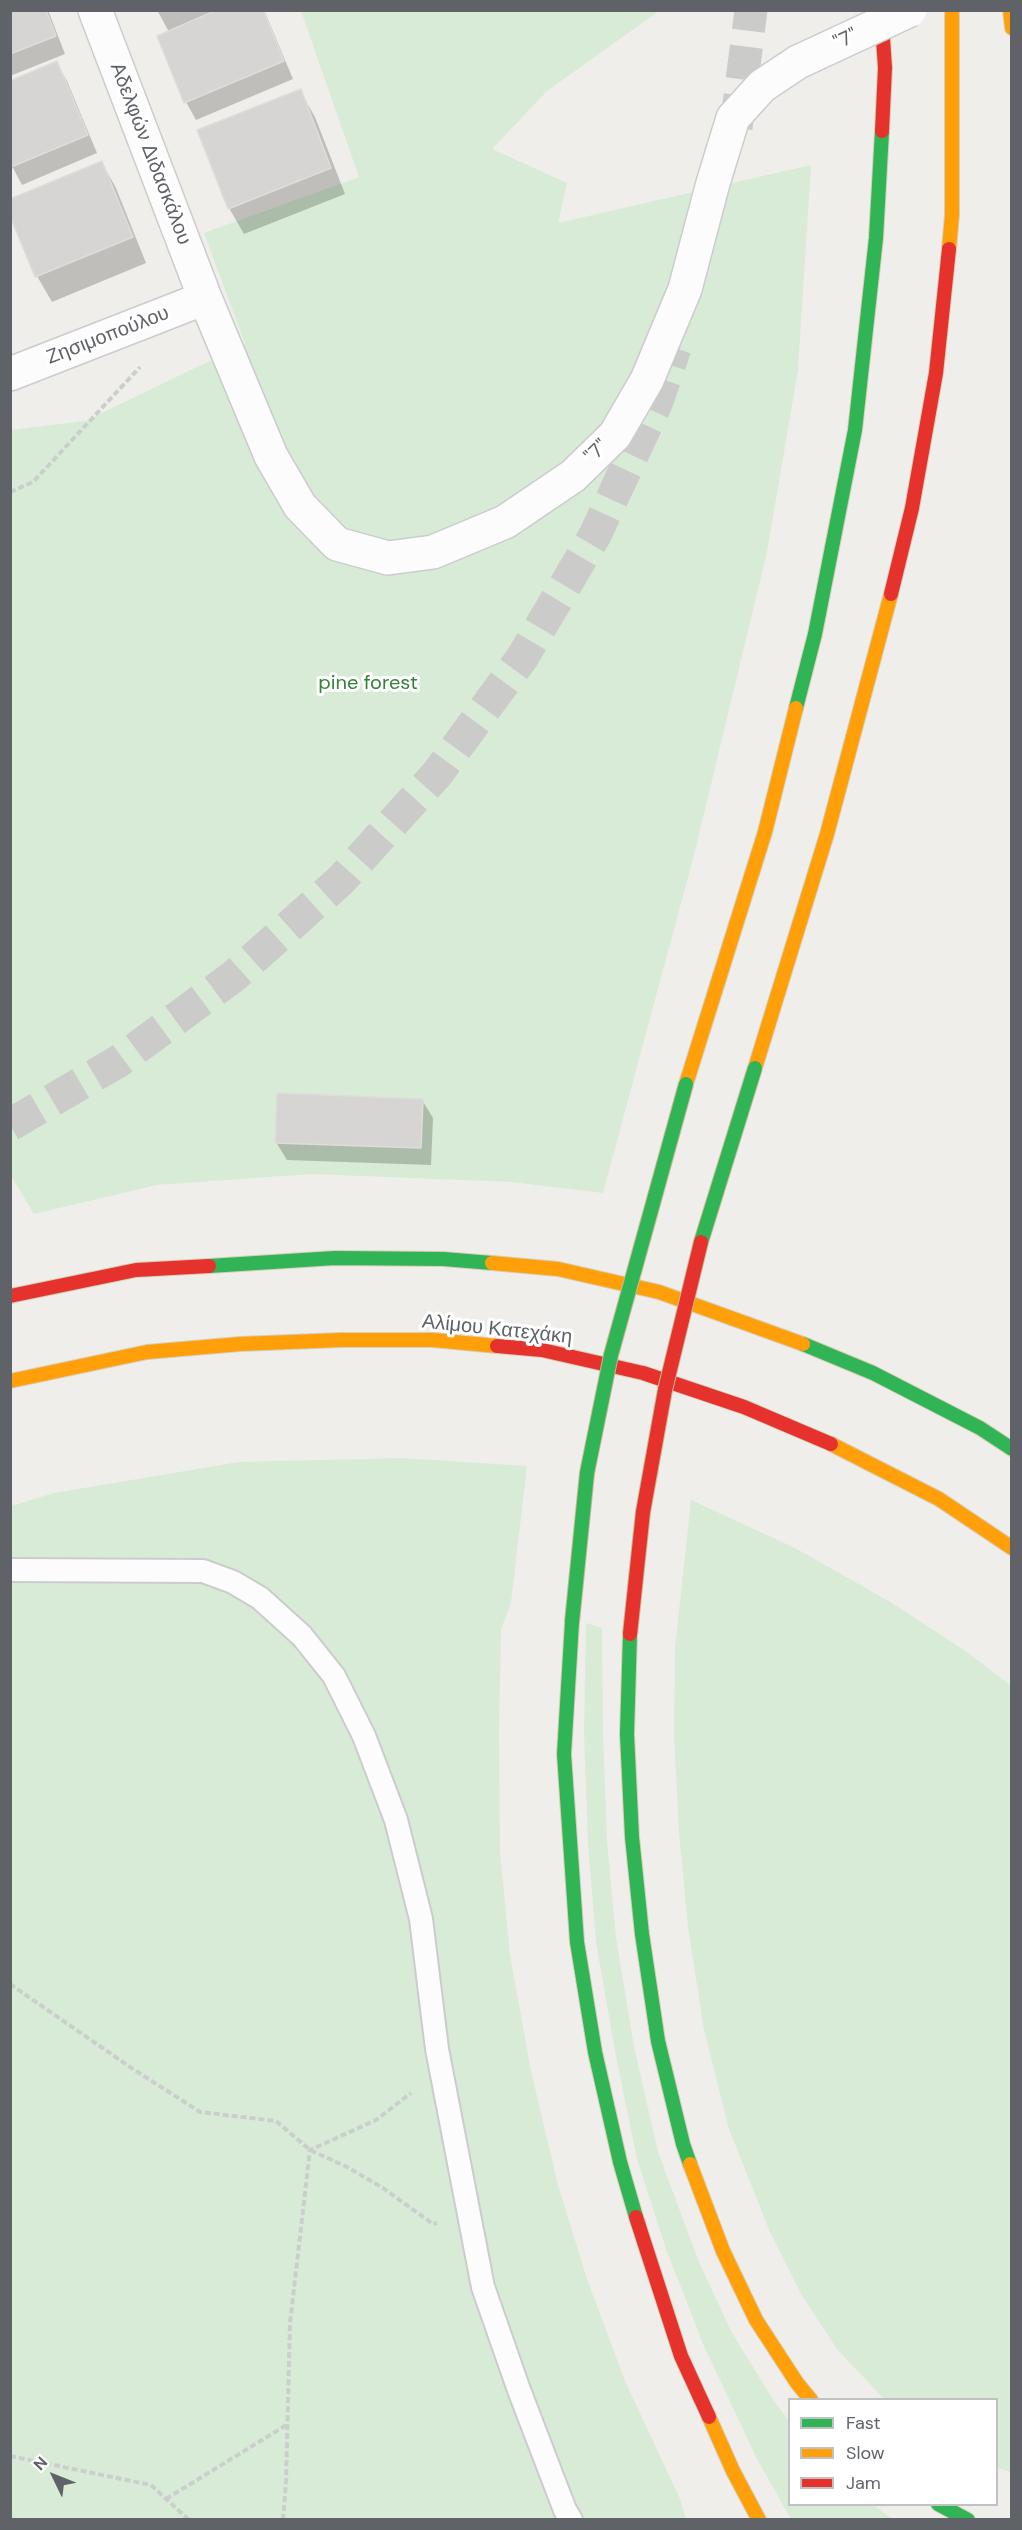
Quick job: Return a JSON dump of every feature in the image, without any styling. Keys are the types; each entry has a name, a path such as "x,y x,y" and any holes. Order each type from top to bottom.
{"main road":[{"path":"759,2520 733,2471 681,2356 648,2260 623,2173 595,2052 577,1942 564,1754 572,1622 587,1473 611,1355 686,1084 765,832 815,634 855,430 876,238 885,68 881,10"},
{"path":"809,2398 796,2383 756,2320 723,2251 680,2133 658,2041 642,1934 634,1859 627,1734 630,1634 643,1512 664,1390 699,1246 827,834 874,664 912,508 936,373 952,215 952,10"},
{"path":"1010,10 1011,28"},
{"path":"10,1296 136,1270 335,1258 443,1259 558,1269 659,1292 773,1331 873,1373 980,1428 1011,1449"},
{"name":"Αλίμου Κατεχάκη","path":"10,1381 147,1352 240,1344 341,1340 433,1340 542,1350 643,1373 744,1407 835,1446 939,1498 1011,1548"},
{"path":"940,2506 968,2520"}],"street":[{"name":"Αδελφών Διδασκάλου","path":"95,10 205,298"},
{"name":"\"7\"","path":"205,298 272,456 300,506 337,544 388,558 433,552 505,522 573,476 615,435 647,380 685,289 733,118 762,86 798,62 910,10"},
{"name":"Ζησιμοπούλου","path":"10,374 205,298"}],"lane":[{"path":"10,1570 202,1571 234,1582 260,1598 302,1636 334,1676 364,1736 396,1820 421,1919 442,2077 483,2287 519,2391 565,2510 571,2520"}],"path":[{"path":"10,492 33,482 141,366"},
{"path":"10,1984 200,2112 276,2121 310,2150 347,2167 383,2188 433,2224 469,2215"},
{"path":"310,2150 376,2120 415,2090 442,2077"},
{"path":"283,2520 290,2323 310,2150"},
{"path":"166,2499 288,2424"},
{"path":"10,2456 152,2485 189,2520"}],"green space":[{"name":"pine forest","path":"301,11 659,11 547,91 492,149 567,183 558,223 811,165 798,370 767,552 694,855 603,1193 511,1182 312,1174 157,1185 34,1214 10,1174 10,430 85,421 245,344 204,233 359,177"},
{"path":"402,1458 527,1466 511,1603 501,1629 500,1852 510,1955 531,2071 558,2185 587,2279 625,2381 680,2499 686,2519 11,2520 11,1506 54,1493 239,1462"},
{"path":"691,1500 795,1548 892,1603 967,1652 1011,1686 1011,2472 998,2468 998,2398 883,2398 837,2349 801,2294 770,2232 729,2129 704,2030 688,1927 679,1832 674,1735 675,1648"},
{"path":"586,1623 602,1628 607,1840 616,1938 634,2047 658,2152 699,2262 732,2333 788,2420 788,2506 874,2506 892,2519 791,2519 757,2459 704,2346 666,2249 637,2159 615,2051 596,1942 588,1842 584,1734"}],"building":[{"path":"10,10 46,10 56,36 10,54"},
{"path":"217,10 263,10 284,61 184,103 157,36"},
{"path":"57,61 88,135 11,167 10,81"},
{"path":"301,89 331,168 228,209 197,130"},
{"path":"102,161 133,237 35,277 10,216 10,199"},
{"path":"277,1093 423,1099 421,1148 275,1143"}],"tunnel":[{"path":"736,128 751,10"},
{"path":"10,1125 119,1061 234,976 341,880 437,774 522,658 595,535 656,404 675,348"}],"traffic: fast":[{"path":"796,708 815,634 855,430 876,238 882,131"},
{"path":"701,1242 755,1068"},
{"path":"572,1622 587,1473 611,1355 686,1084"},
{"path":"209,1266 335,1258 443,1259 492,1263"},
{"path":"803,1344 873,1373 980,1428 1012,1449"},
{"path":"572,1622 564,1754 577,1942 595,2052 620,2162 636,2217"},
{"path":"630,1634 627,1734 632,1837 642,1934 658,2041 690,2164"},
{"path":"942,2506 968,2520"}],"traffic: slow":[{"path":"949,249 952,215 952,10"},
{"path":"1010,10 1012,28"},
{"path":"755,1068 827,834 891,594"},
{"path":"686,1084 765,832 796,708"},
{"path":"492,1263 558,1269 659,1292 803,1344"},
{"path":"10,1381 147,1352 240,1344 341,1340 433,1340 497,1346"},
{"path":"831,1444 939,1499 1012,1548"},
{"path":"690,2164 723,2251 756,2320 809,2398"},
{"path":"709,2417 733,2471 759,2520"}],"traffic: jam":[{"path":"881,10 885,68 882,131"},
{"path":"891,594 912,508 936,373 949,249"},
{"path":"630,1634 643,1512 665,1390 701,1242"},
{"path":"10,1296 136,1270 209,1266"},
{"path":"497,1346 542,1350 643,1373 744,1407 831,1444"},
{"path":"636,2217 681,2356 709,2417"}]}
